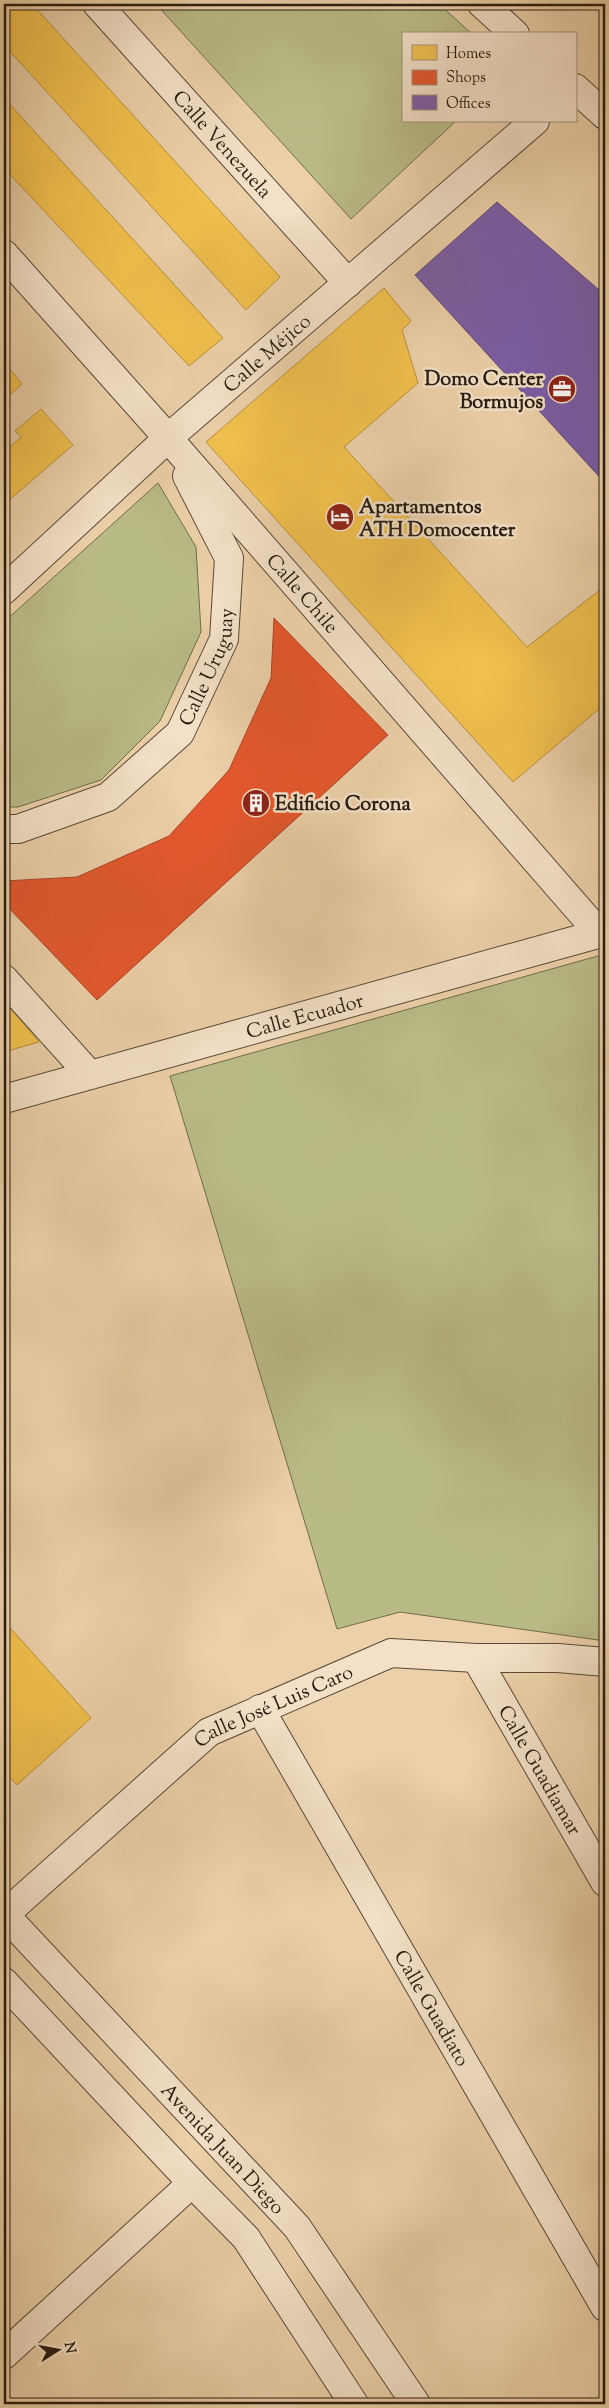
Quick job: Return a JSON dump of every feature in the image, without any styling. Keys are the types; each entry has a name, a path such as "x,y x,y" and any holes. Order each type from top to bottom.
{"street":[{"name":"Calle Venezuela","path":"98,4 348,283"},
{"path":"482,4 513,32"},
{"path":"576,89 605,115"},
{"name":"Calle Méjico","path":"4,590 168,438 534,122"},
{"name":"Calle Chile","path":"4,254 603,933"},
{"name":"Calle Uruguay","path":"4,829 18,829 108,797 180,733 224,639 229,558 168,438"},
{"name":"Calle Ecuador","path":"4,1099 603,933"},
{"path":"4,979 90,1075"},
{"name":"Calle José Luis Caro","path":"4,1914 209,1732 391,1653 476,1658 558,1658 605,1662"},
{"name":"Calle Guadiamar","path":"476,1658 605,1882"},
{"name":"Calle Guadiato","path":"260,1709 605,2307"},
{"name":"Avenida Juan Diego","path":"4,1914 298,2227 416,2404"},
{"path":"4,1982 246,2238 354,2404"},
{"path":"4,2355 192,2183"}],"green space":[{"path":"156,4 439,4 470,32 402,32 402,122 455,122 351,219"},
{"path":"158,483 196,547 201,632 160,721 101,780 18,807 4,807 4,622"},
{"path":"605,954 605,1641 400,1612 337,1629 170,1076"}],"building: Homes":[{"path":"4,4 32,4 280,277 246,310 4,45"},
{"path":"4,98 223,338 189,366 4,168"},
{"name":"Apartamentos ATH Domocenter","path":"384,288 411,321 402,330 418,383 344,447 527,647 605,586 605,704 513,782 206,442"},
{"path":"4,362 22,384 4,400"},
{"path":"41,409 73,445 7,502 4,498 4,453 21,437 15,431"},
{"path":"4,1001 39,1042 4,1052"},
{"path":"4,1621 91,1718 17,1785 4,1771"}],"building: Shops":[{"name":"Edificio Corona","path":"274,618 388,735 97,1000 4,903 4,881 77,877 169,836 229,770 271,678"}],"building: Offices":[{"name":"Domo Center Bormujos","path":"497,202 605,295 605,483 415,275"}],"place":[{"name":"Domo Center Bormujos","path":"562,389"},
{"name":"Apartamentos ATH Domocenter","path":"340,517"},
{"name":"Edificio Corona","path":"256,803"}]}
